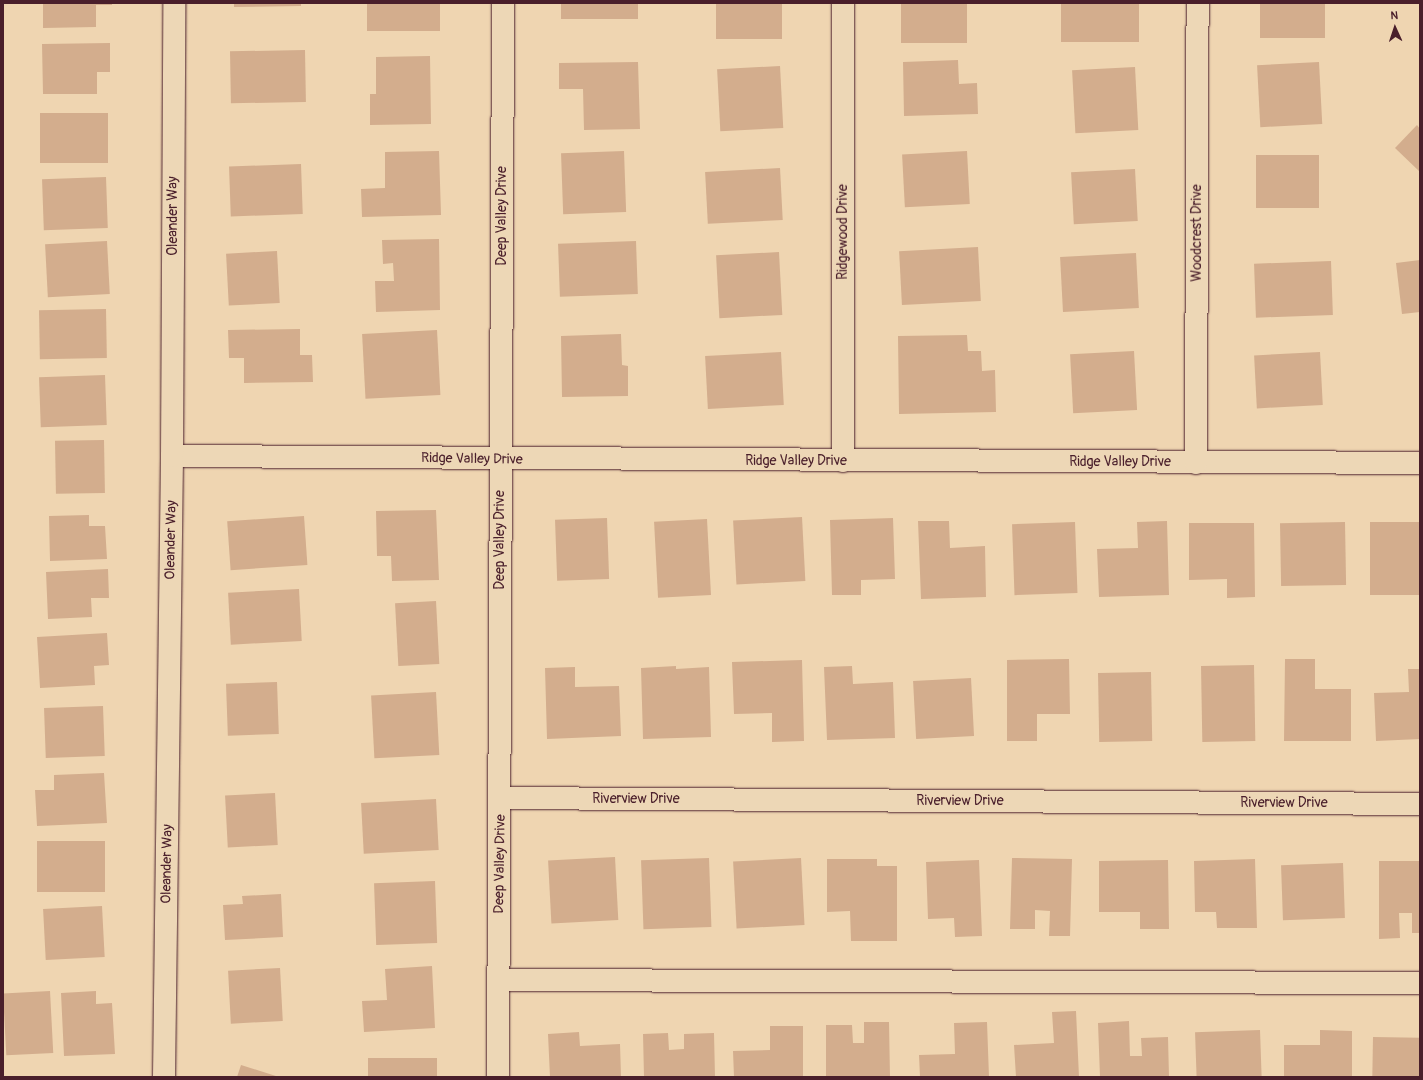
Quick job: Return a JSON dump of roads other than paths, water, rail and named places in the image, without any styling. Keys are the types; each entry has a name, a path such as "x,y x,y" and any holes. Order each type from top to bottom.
{"street":[{"name":"Oleander Way","path":"164,1077 172,456 174,3"},
{"name":"Deep Valley Drive","path":"498,1077 500,460 504,3"},
{"name":"Ridgewood Drive","path":"842,461 843,3"},
{"name":"Woodcrest Drive","path":"1196,463 1198,3"},
{"name":"Ridge Valley Drive","path":"172,456 500,460 1420,463"},
{"name":"Riverview Drive","path":"500,798 1420,804"},
{"path":"498,980 1420,983"}]}
